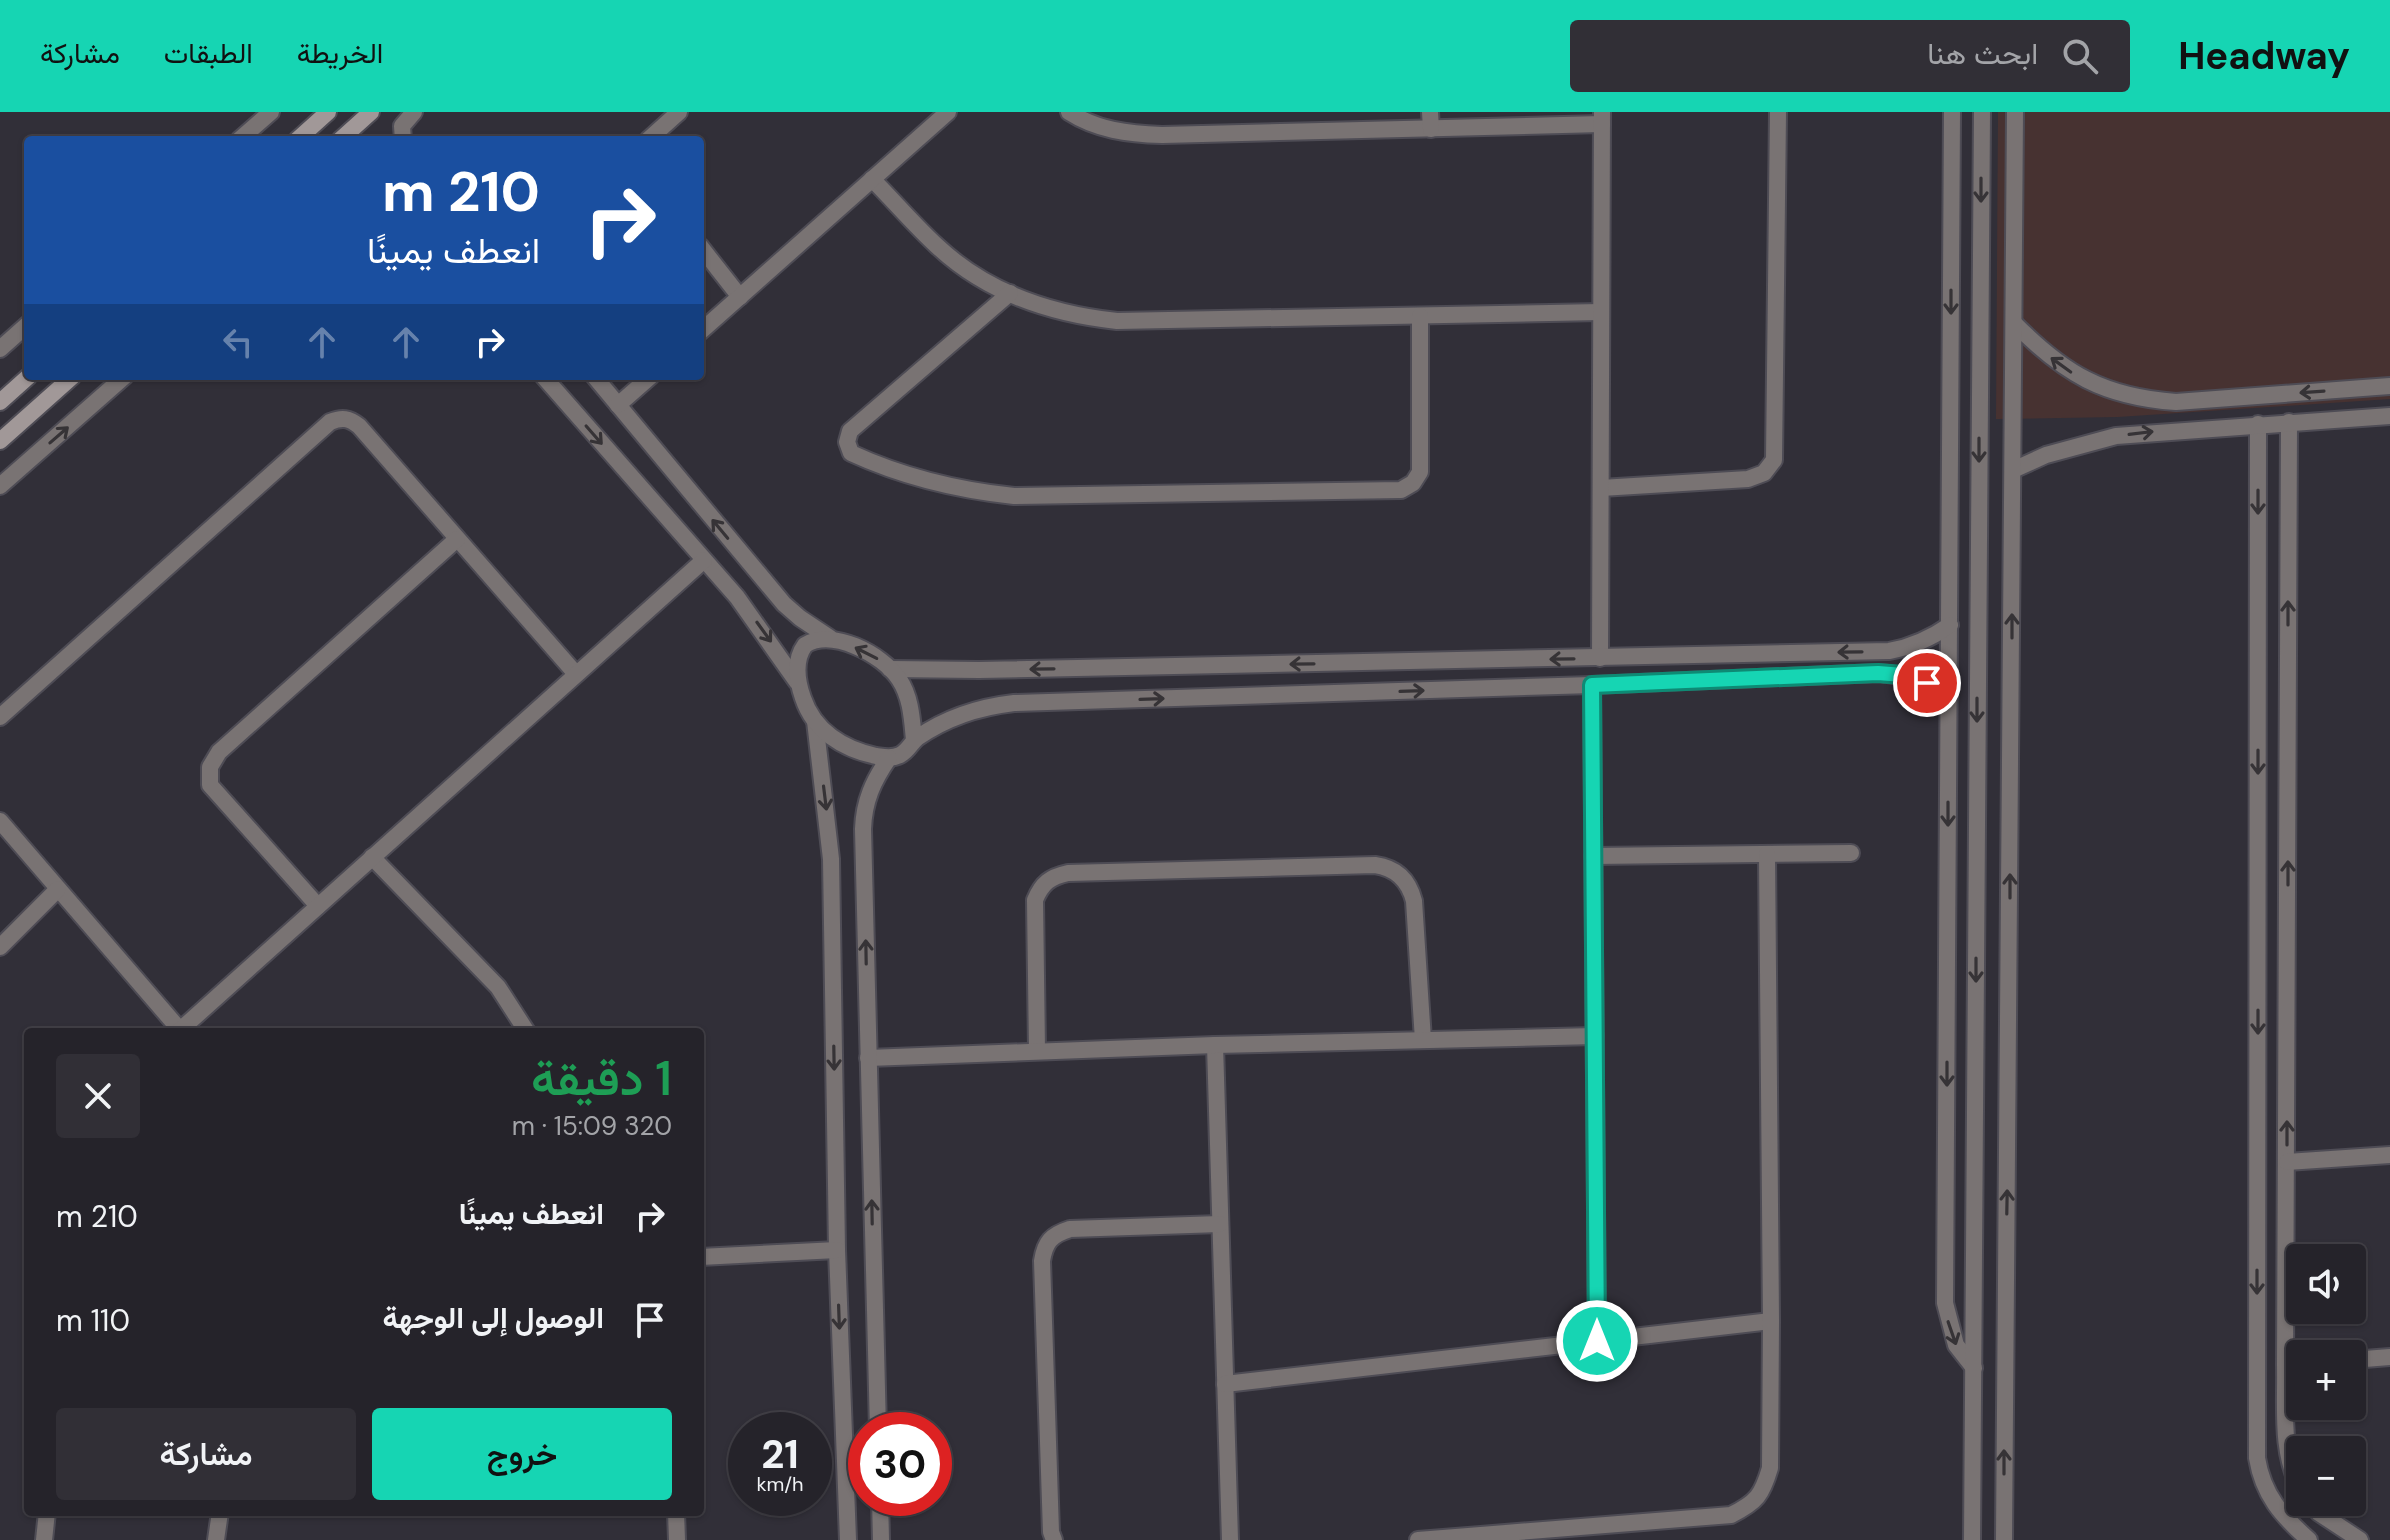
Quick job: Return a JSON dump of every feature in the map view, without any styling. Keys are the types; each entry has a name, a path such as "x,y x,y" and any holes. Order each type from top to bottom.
{"main road":[{"path":"301,136 328,112"},
{"path":"344,136 371,112"},
{"path":"0,402 25,380"},
{"path":"0,441 69,380"}],"street":[{"path":"244,136 271,112"},
{"path":"403,136 402,126 414,112"},
{"path":"652,136 679,112"},
{"path":"704,328 948,112"},
{"path":"1069,112 1108,129 1135,134 1430,120 1602,118 1600,658"},
{"path":"1601,488 1748,479 1764,473 1774,460 1778,112"},
{"path":"1952,112 1945,1303 1956,1345 1974,1368"},
{"path":"1972,1540 1982,112"},
{"path":"2004,1540 2015,112"},
{"path":"872,179 938,247 983,280 1066,313 1117,321 1601,312"},
{"path":"704,251 740,297"},
{"path":"1010,293 850,431 847,442 851,453 925,481 1014,496 1401,490 1413,483 1420,472 1420,316"},
{"path":"2014,323 2062,368 2103,388 2146,400 2176,402 2390,386"},
{"path":"0,349 24,328"},
{"path":"0,486 120,380"},
{"path":"546,380 759,625 799,684"},
{"path":"597,380 784,604 835,641"},
{"path":"618,405 646,380"},
{"path":"2013,470 2046,455 2116,436 2390,416"},
{"path":"0,717 330,422 340,418 351,419 359,426 576,674"},
{"path":"2289,422 2287,1162 2291,1340"},
{"path":"2258,424 2257,1458 2262,1482 2273,1504 2309,1540"},
{"path":"318,906 210,785 210,767 219,752 457,539"},
{"path":"182,1028 704,560"},
{"path":"890,669 995,670 1889,651 1911,647 1950,625"},
{"path":"889,758 850,749 830,737 815,721 807,709 799,684 797,661 805,645 822,639 835,641 865,651 890,669 906,693 914,740"},
{"path":"878,1412 863,814 872,783 889,758 908,749 914,740 943,722 966,713 1014,703 1878,673 1915,679 1949,696"},
{"path":"1592,685 1597,1341"},
{"path":"815,721 831,859 837,1250 848,1540"},
{"path":"0,821 176,1028"},
{"path":"1593,856 1851,853"},
{"path":"1418,1540 1731,1515 1751,1505 1764,1489 1770,1468 1771,1321 1767,854"},
{"path":"372,857 498,987 524,1028"},
{"path":"1037,1051 1035,900 1041,886 1053,876 1068,873 1375,865 1395,871 1411,890 1414,901 1423,1040"},
{"path":"0,947 58,889"},
{"path":"868,1058 1215,1045 1595,1036"},
{"path":"1215,1045 1230,1540"},
{"path":"2287,1162 2390,1155"},
{"path":"1054,1540 1051,1532 1044,1245 1055,1233 1070,1229 1220,1224"},
{"path":"704,1257 837,1250"},
{"path":"1225,1384 1771,1321"},
{"path":"2366,1359 2390,1357"},
{"path":"44,1540 47,1516"},
{"path":"216,1540 219,1516"},
{"path":"676,1516 677,1540"},
{"path":"880,1516 881,1540"},
{"path":"2324,1516 2360,1540"}],"shaded area":[{"path":"1998,112 2390,112 2390,399 2118,417 1996,419"}],"route":[{"path":"1597,1341 1592,685 1878,673 1903,675 1927,683"}]}
